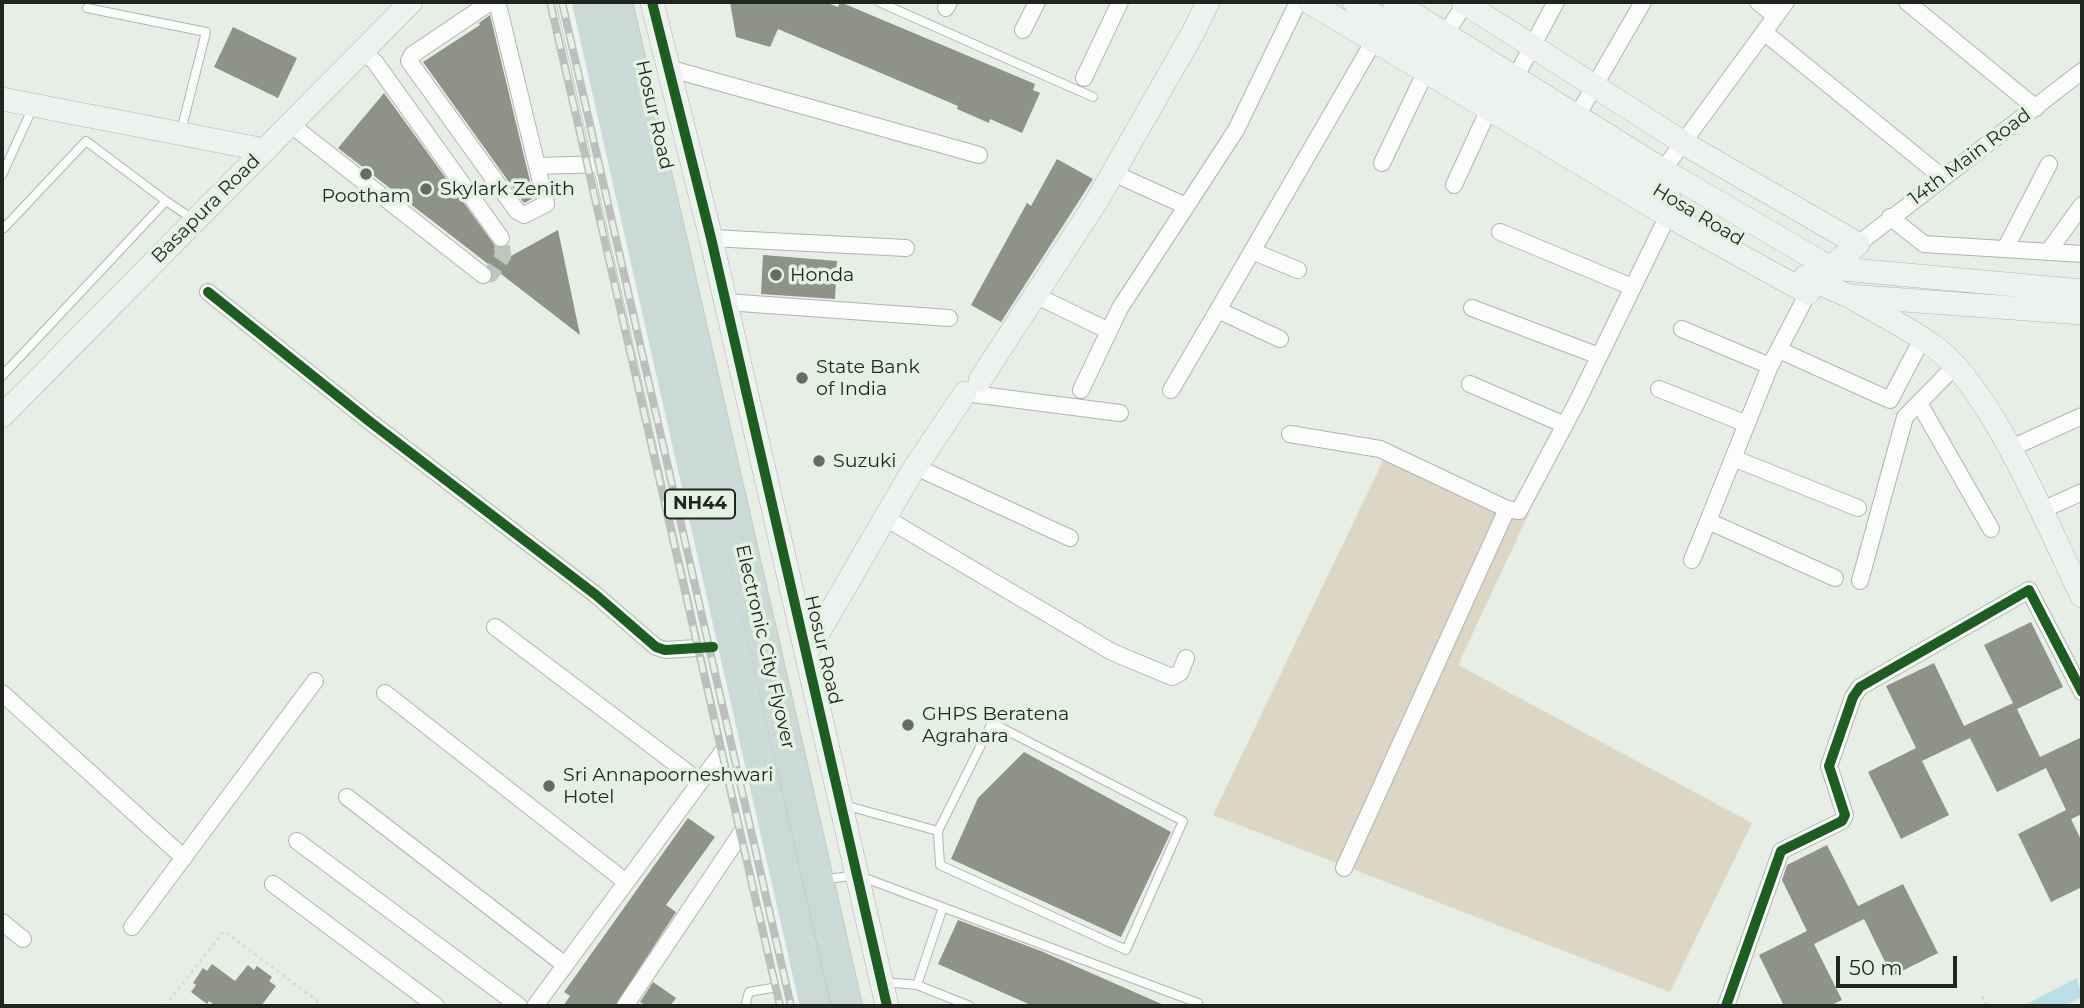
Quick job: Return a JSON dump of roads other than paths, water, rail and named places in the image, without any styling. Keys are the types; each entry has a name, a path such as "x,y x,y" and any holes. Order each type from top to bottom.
{"highway":[{"name":"NH44","path":"587,2 741,728 815,1006"},
{"name":"Electronic City Flyover","path":"598,2 827,1006"},
{"name":"Electronic City Flyover","path":"618,2 847,1006"},
{"name":"Hosur Road","path":"628,2 842,877 858,1006"}],"street":[{"name":"Basapura Road","path":"2,416 411,2"},
{"path":"568,2 607,164 713,648 741,728 752,817 793,996"},
{"name":"Hosur Road","path":"652,2 712,238 841,804 842,877 881,982 887,1006"},
{"path":"1023,30 1037,2"},
{"path":"1084,78 1119,2"},
{"path":"806,653 884,517 916,467 1037,296 1113,173 1208,2"},
{"path":"1081,390 1109,331 1236,130 1298,2"},
{"path":"1309,2 1384,20 1426,71 1489,109 1671,208 1818,281"},
{"name":"Hosa Road","path":"1354,2 1671,208"},
{"path":"1445,35 1465,2 1683,142 1858,244 1818,281 1770,366 1692,559"},
{"path":"1515,78 1556,2"},
{"path":"1577,116 1643,2"},
{"path":"1758,2 1776,16"},
{"path":"1663,170 1786,2"},
{"path":"1907,2 2036,108"},
{"path":"489,3 498,6 537,166 546,204 524,215 517,211 409,61 412,55 489,3"},
{"path":"1171,390 1384,20"},
{"name":"Hosa Road","path":"1384,20 1445,35 1663,170 1818,281 1849,296 2082,313"},
{"path":"1764,32 1942,177"},
{"path":"362,51 374,62 501,238"},
{"path":"668,68 979,155"},
{"path":"1382,163 1426,71"},
{"name":"14th Main Road","path":"1858,244 2082,71"},
{"path":"2,99 181,131 265,150"},
{"path":"1454,185 1489,109"},
{"path":"290,124 483,275"},
{"path":"537,166 607,164"},
{"path":"2004,249 2049,164"},
{"path":"1113,173 1186,206"},
{"path":"2048,252 2082,205"},
{"path":"1290,434 1380,449 1507,509 1519,511 1565,425 1671,208"},
{"path":"1891,217 1924,244 2082,254"},
{"path":"1500,232 1632,287"},
{"path":"712,238 906,248"},
{"path":"1252,251 1298,270"},
{"path":"1861,271 1849,296 1934,346 1954,367 1994,419 2080,587"},
{"name":"Hosa Road","path":"1818,281 1861,271 2082,291"},
{"path":"208,292 369,421 596,595 656,647 665,650 713,648"},
{"path":"1037,296 1109,331"},
{"path":"726,302 948,318"},
{"path":"1472,308 1599,356"},
{"path":"1218,310 1280,339"},
{"path":"1682,328 1770,366"},
{"path":"1780,351 1890,401 1922,339"},
{"path":"1860,581 1905,417 1954,367"},
{"path":"1470,384 1565,425"},
{"path":"973,387 1120,413"},
{"path":"1659,389 1747,424"},
{"path":"1919,403 1991,529"},
{"path":"2009,449 2082,416"},
{"path":"1733,458 1858,508"},
{"path":"916,467 1070,538"},
{"path":"2040,511 2082,492"},
{"path":"1344,868 1507,509"},
{"path":"884,517 1112,652 1172,677 1180,673 1186,658"},
{"path":"1708,521 1835,579"},
{"path":"1726,1006 1781,851 1842,821 1845,815 1829,766 1853,696 1860,687 2029,590 2082,692"},
{"path":"495,627 700,782"},
{"path":"132,927 315,681"},
{"path":"2,693 184,858"},
{"path":"385,693 626,882"},
{"path":"535,1006 741,728"},
{"path":"347,797 565,965"},
{"path":"625,1006 752,817"},
{"path":"297,841 519,1006"},
{"path":"273,884 436,1006"},
{"path":"2,922 23,939"}],"lane":[{"path":"879,2 1093,97"},
{"path":"88,8 206,32 181,131"},
{"path":"2,174 34,105"},
{"path":"4,228 86,141 195,221"},
{"path":"2,376 166,201"},
{"path":"992,723 1183,821 1126,950 940,865 938,831 992,723"},
{"path":"841,804 938,831"},
{"path":"842,877 943,907 1198,1003"},
{"path":"917,985 943,907"},
{"path":"881,982 917,985 970,1006"},
{"path":"745,1006 749,992 793,996"}],"water":[{"path":"2077,978 2082,997 2064,1006 2023,1006"}],"tunnel":[{"path":"483,275 491,274 503,256 501,238"}],"railway":[{"path":"550,2 780,1006"},
{"path":"562,2 791,1006"}],"place":[{"name":"Pootham","path":"366,174"},
{"name":"Skylark Zenith","path":"426,189"},
{"name":"Honda","path":"776,275"},
{"name":"State Bank of India","path":"802,378"},
{"name":"Suzuki","path":"819,461"},
{"name":"GHPS Beratena Agrahara","path":"908,725"},
{"name":"Sri Annapoorneshwari Hotel","path":"549,786"}]}
